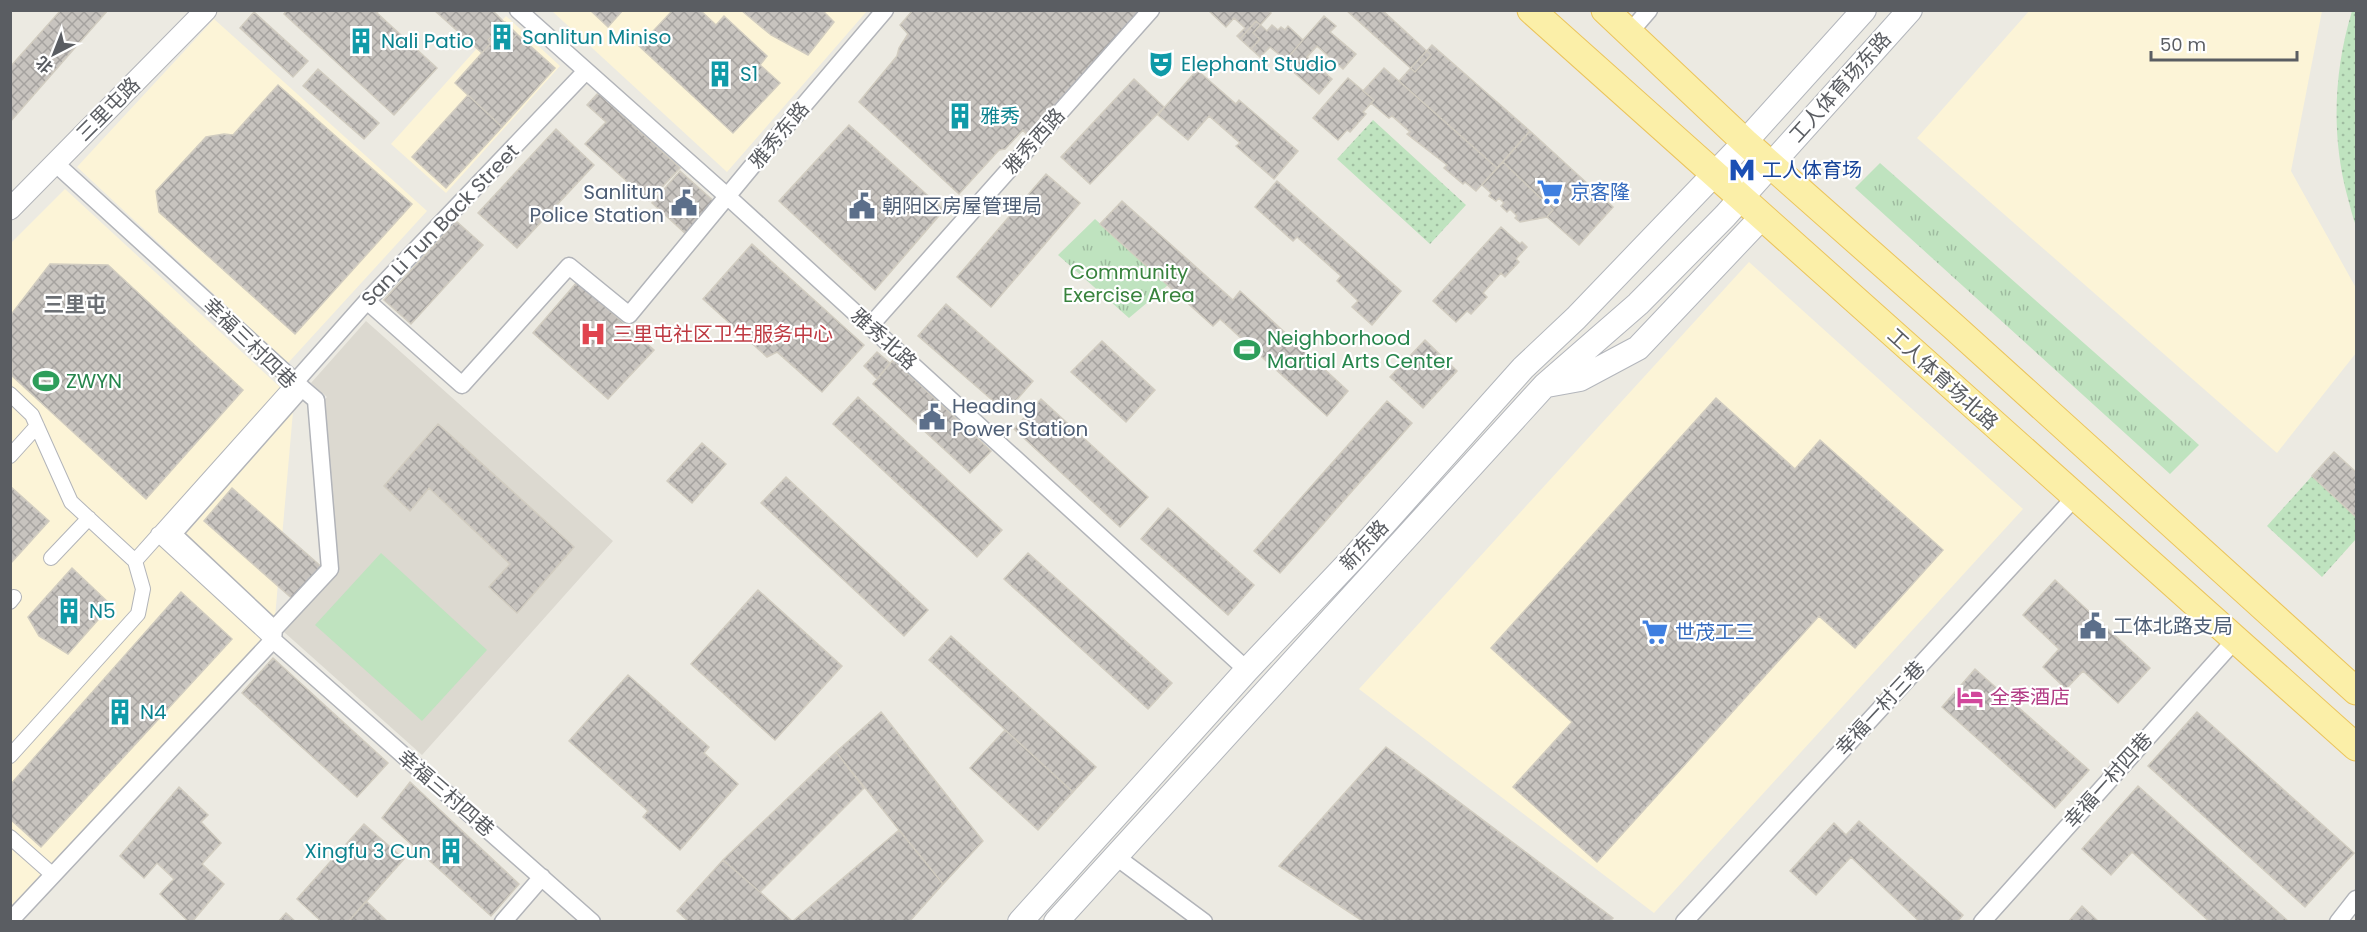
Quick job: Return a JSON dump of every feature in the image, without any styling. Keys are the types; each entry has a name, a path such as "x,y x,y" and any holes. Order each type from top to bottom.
{"main road":[{"name":"工人体育场北路","path":"1531,10 2356,747"},
{"path":"1605,10 1745,142 2356,691"},
{"name":"工人体育场东路","path":"1714,174 1864,10"},
{"name":"工人体育场东路","path":"1740,197 1910,10"},
{"name":"新东路","path":"1020,921 1524,368 1576,318 1714,174"},
{"name":"新东路","path":"1056,921 1545,385 1638,304 1725,216 1740,197"},
{"path":"1545,385 1580,378 1638,348 1762,217"}],"street":[{"name":"雅秀北路","path":"518,10 728,196 1247,670"},
{"name":"雅秀东路","path":"367,301 462,385 569,266 630,315 885,10"},
{"name":"雅秀西路","path":"870,326 1151,10"},
{"path":"1630,32 1649,10"},
{"name":"三里屯路","path":"10,209 200,13"},
{"name":"San Li Tun Back Street","path":"299,385 367,301 586,71"},
{"name":"幸福三村四巷","path":"55,163 299,385 173,534 274,635 592,921"},
{"path":"10,921 274,635 330,569 315,400 299,385 135,561"},
{"path":"10,394 32,415 71,502 135,561 143,589 138,614 10,756"},
{"path":"10,456 37,426"},
{"name":"幸福一村三巷","path":"1684,921 2076,496"},
{"path":"51,558 89,518"},
{"path":"159,534 274,635"},
{"name":"幸福一村四巷","path":"1982,921 2236,639"},
{"path":"10,837 53,875"},
{"path":"1115,856 1204,921"},
{"path":"503,921 542,877"},
{"path":"2338,921 2356,899"}],"shaded area":[{"path":"2030,10 2322,11 2291,171 2356,288 2356,353 2277,453 1917,138"},
{"path":"552,11 867,11 727,172"},
{"path":"506,16 560,66 446,193 391,144"},
{"path":"214,19 427,211 288,363 77,167"},
{"path":"65,189 294,400 274,629 11,920 11,243"},
{"path":"1749,262 2023,509 1654,913 1359,689"},
{"path":"366,321 613,541 422,755 284,632 336,570 319,406 327,397 311,383"}],"green space":[{"path":"2352,11 2356,11 2356,226 2342,172 2337,126 2341,56"},
{"path":"1373,120 1466,205 1430,244 1337,159"},
{"path":"1880,163 2199,445 2170,474 1855,188"},
{"name":"Community Exercise Area","path":"1095,219 1168,285 1129,318 1058,255"},
{"path":"2312,476 2356,517 2356,539 2322,577 2267,526"},
{"path":"381,553 487,650 422,721 315,625"}],"building":[{"path":"61,10 108,10 10,122 10,67"},
{"name":"Nali Patio","path":"287,10 379,10 377,13 437,68 394,115 284,14"},
{"name":"Nali Patio","path":"434,10 492,10 507,25 482,53"},
{"path":"590,10 623,10 608,27"},
{"name":"S1","path":"673,10 700,10 716,25 724,16 767,56 760,65 780,83 733,133 639,46"},
{"path":"741,10 822,10 834,22 808,55 771,35"},
{"name":"雅秀","path":"913,10 1141,10 1028,136 1023,130 1005,149 999,150 959,194 859,102 897,56 908,34 900,25"},
{"path":"1208,10 1268,10 1271,13 1253,33 1260,39 1251,49 1237,36 1245,28 1234,18 1226,27"},
{"path":"1346,10 1382,10 1431,55 1415,72"},
{"path":"254,12 308,61 293,77 240,28"},
{"path":"1324,16 1336,26 1330,32 1356,54 1343,69 1317,46 1307,57 1332,79 1319,94 1283,63"},
{"path":"1256,21 1267,31 1272,25 1278,30 1281,27 1285,30 1288,26 1303,40 1286,60 1270,47 1260,57 1240,39"},
{"name":"Sanlitun Miniso","path":"505,22 517,34 501,52 488,40"},
{"path":"507,25 555,68 502,127 455,83"},
{"path":"1432,45 1530,131 1497,168 1399,81"},
{"path":"1384,68 1497,168 1476,191 1465,182 1463,184 1444,168 1447,165 1407,134 1410,132 1392,116 1389,118 1371,103 1374,100 1363,91"},
{"path":"318,69 379,123 364,139 303,86"},
{"path":"1197,70 1236,104 1239,100 1298,151 1274,179 1236,146 1240,143 1209,116 1188,140 1158,115"},
{"path":"1348,78 1374,100 1363,112 1366,114 1350,132 1347,130 1338,140 1313,118"},
{"path":"1134,79 1164,107 1090,184 1061,157"},
{"path":"278,85 412,204 295,334 159,212 156,191 206,137 233,135"},
{"path":"598,93 680,168 649,201 585,144 606,122 587,105"},
{"path":"468,95 502,127 446,188 412,157"},
{"name":"朝阳区房屋管理局","path":"849,125 944,210 875,290 779,201"},
{"path":"556,129 594,165 517,248 478,213"},
{"path":"1530,131 1613,207 1579,245 1547,217 1553,210 1503,162"},
{"path":"1503,162 1553,210 1547,217 1520,222 1510,209 1507,212 1501,206 1504,203 1499,198 1496,201 1489,196 1491,193 1482,185"},
{"name":"Sanlitun Police Station","path":"680,171 717,204 688,236 652,203"},
{"path":"1046,174 1080,203 991,307 957,277"},
{"path":"1277,181 1401,291 1372,325 1352,307 1358,301 1337,281 1341,276 1297,237 1293,241 1255,207"},
{"path":"1122,201 1233,300 1240,291 1348,391 1327,416 1220,319 1213,326 1100,224"},
{"path":"456,221 483,245 411,324 384,300"},
{"path":"1501,227 1520,244 1522,242 1527,247 1516,259 1519,262 1505,277 1501,273 1483,293 1487,297 1471,314 1467,311 1456,322 1433,301"},
{"path":"752,244 864,345 822,392 777,352 767,357 703,299"},
{"path":"50,264 108,265 243,390 146,499 12,376 10,316"},
{"path":"577,282 654,350 608,399 533,333"},
{"path":"946,304 1033,381 1006,412 918,336"},
{"path":"1425,340 1457,371 1423,408 1390,377"},
{"path":"1102,341 1155,390 1126,422 1071,372"},
{"path":"877,352 890,363 877,379 864,366"},
{"name":"Heading Power Station","path":"893,360 991,451 970,473 873,384"},
{"path":"858,397 1002,530 977,557 833,424"},
{"name":"世茂工三","path":"1716,398 1795,469 1820,440 1943,550 1855,648 1819,616 1597,862 1513,787 1572,722 1491,648"},
{"path":"1041,399 1148,497 1120,527 1014,429"},
{"path":"1387,401 1412,423 1280,573 1254,551"},
{"path":"438,424 574,547 517,613 489,587 510,564 429,488 410,511 384,486"},
{"path":"702,443 726,464 692,503 667,481"},
{"path":"2334,452 2356,472 2356,517 2312,476"},
{"path":"786,477 928,610 904,636 761,503"},
{"path":"10,486 49,521 10,564"},
{"path":"232,488 324,569 296,602 204,521"},
{"path":"1168,508 1254,585 1228,615 1141,539"},
{"path":"1028,553 1172,683 1148,709 1004,579"},
{"name":"N5","path":"72,568 111,605 68,654 39,636 28,617"},
{"path":"2055,580 2150,668 2118,703 2083,671 2066,689 2043,667 2059,649 2023,615"},
{"path":"758,590 842,666 775,740 691,664"},
{"name":"N4","path":"181,592 232,639 41,847 10,819 10,785"},
{"path":"951,636 1096,767 1073,792 929,660"},
{"path":"273,658 388,763 357,797 242,693"},
{"path":"1975,669 2089,770 2055,808 1942,707"},
{"path":"628,675 709,747 704,753 738,784 680,850 643,817 648,811 569,741"},
{"path":"881,712 983,841 943,884 836,752"},
{"path":"2197,712 2354,853 2305,907 2148,766"},
{"path":"1005,730 1073,792 1038,830 970,768"},
{"path":"1386,747 1613,918 1609,922 1364,922 1279,866"},
{"path":"836,752 864,788 760,892 723,860"},
{"name":"Xingfu 3 Cun","path":"410,782 519,884 491,916 382,818"},
{"path":"2138,786 2289,922 2210,922 2132,852 2111,875 2082,849"},
{"path":"179,787 208,815 201,822 221,843 202,864 224,884 192,922 189,922 160,894 174,879 157,863 144,878 120,856"},
{"path":"1859,821 1963,915 1957,922 1920,922 1851,857 1816,895 1790,871 1834,823 1846,835"},
{"path":"364,824 404,859 348,922 322,922 297,899"},
{"path":"899,830 943,884 909,922 793,921"},
{"path":"723,860 793,922 689,922 677,911"},
{"path":"366,901 388,922 348,922"},
{"path":"2082,906 2099,922 2068,922"},
{"path":"286,913 296,922 278,922"}],"place":[{"name":"Sanlitun Miniso","path":"502,37"},
{"name":"Nali Patio","path":"361,41"},
{"name":"Elephant Studio","path":"1161,64"},
{"name":"S1","path":"720,74"},
{"name":"雅秀","path":"960,116"},
{"name":"工人体育场","path":"1742,170"},
{"name":"京客隆","path":"1550,192"},
{"name":"Sanlitun Police Station","path":"684,203"},
{"name":"朝阳区房屋管理局","path":"862,206"},
{"name":"三里屯社区卫生服务中心","path":"593,334"},
{"name":"Neighborhood Martial Arts Center","path":"1247,350"},
{"name":"ZWYN","path":"46,381"},
{"name":"Heading Power Station","path":"932,417"},
{"name":"N5","path":"69,611"},
{"name":"工体北路支局","path":"2093,626"},
{"name":"世茂工三","path":"1655,632"},
{"name":"全季酒店","path":"1970,697"},
{"name":"N4","path":"120,712"},
{"name":"Xingfu 3 Cun","path":"451,851"}],"district":[{"name":"三里屯","path":"75,304"}]}
